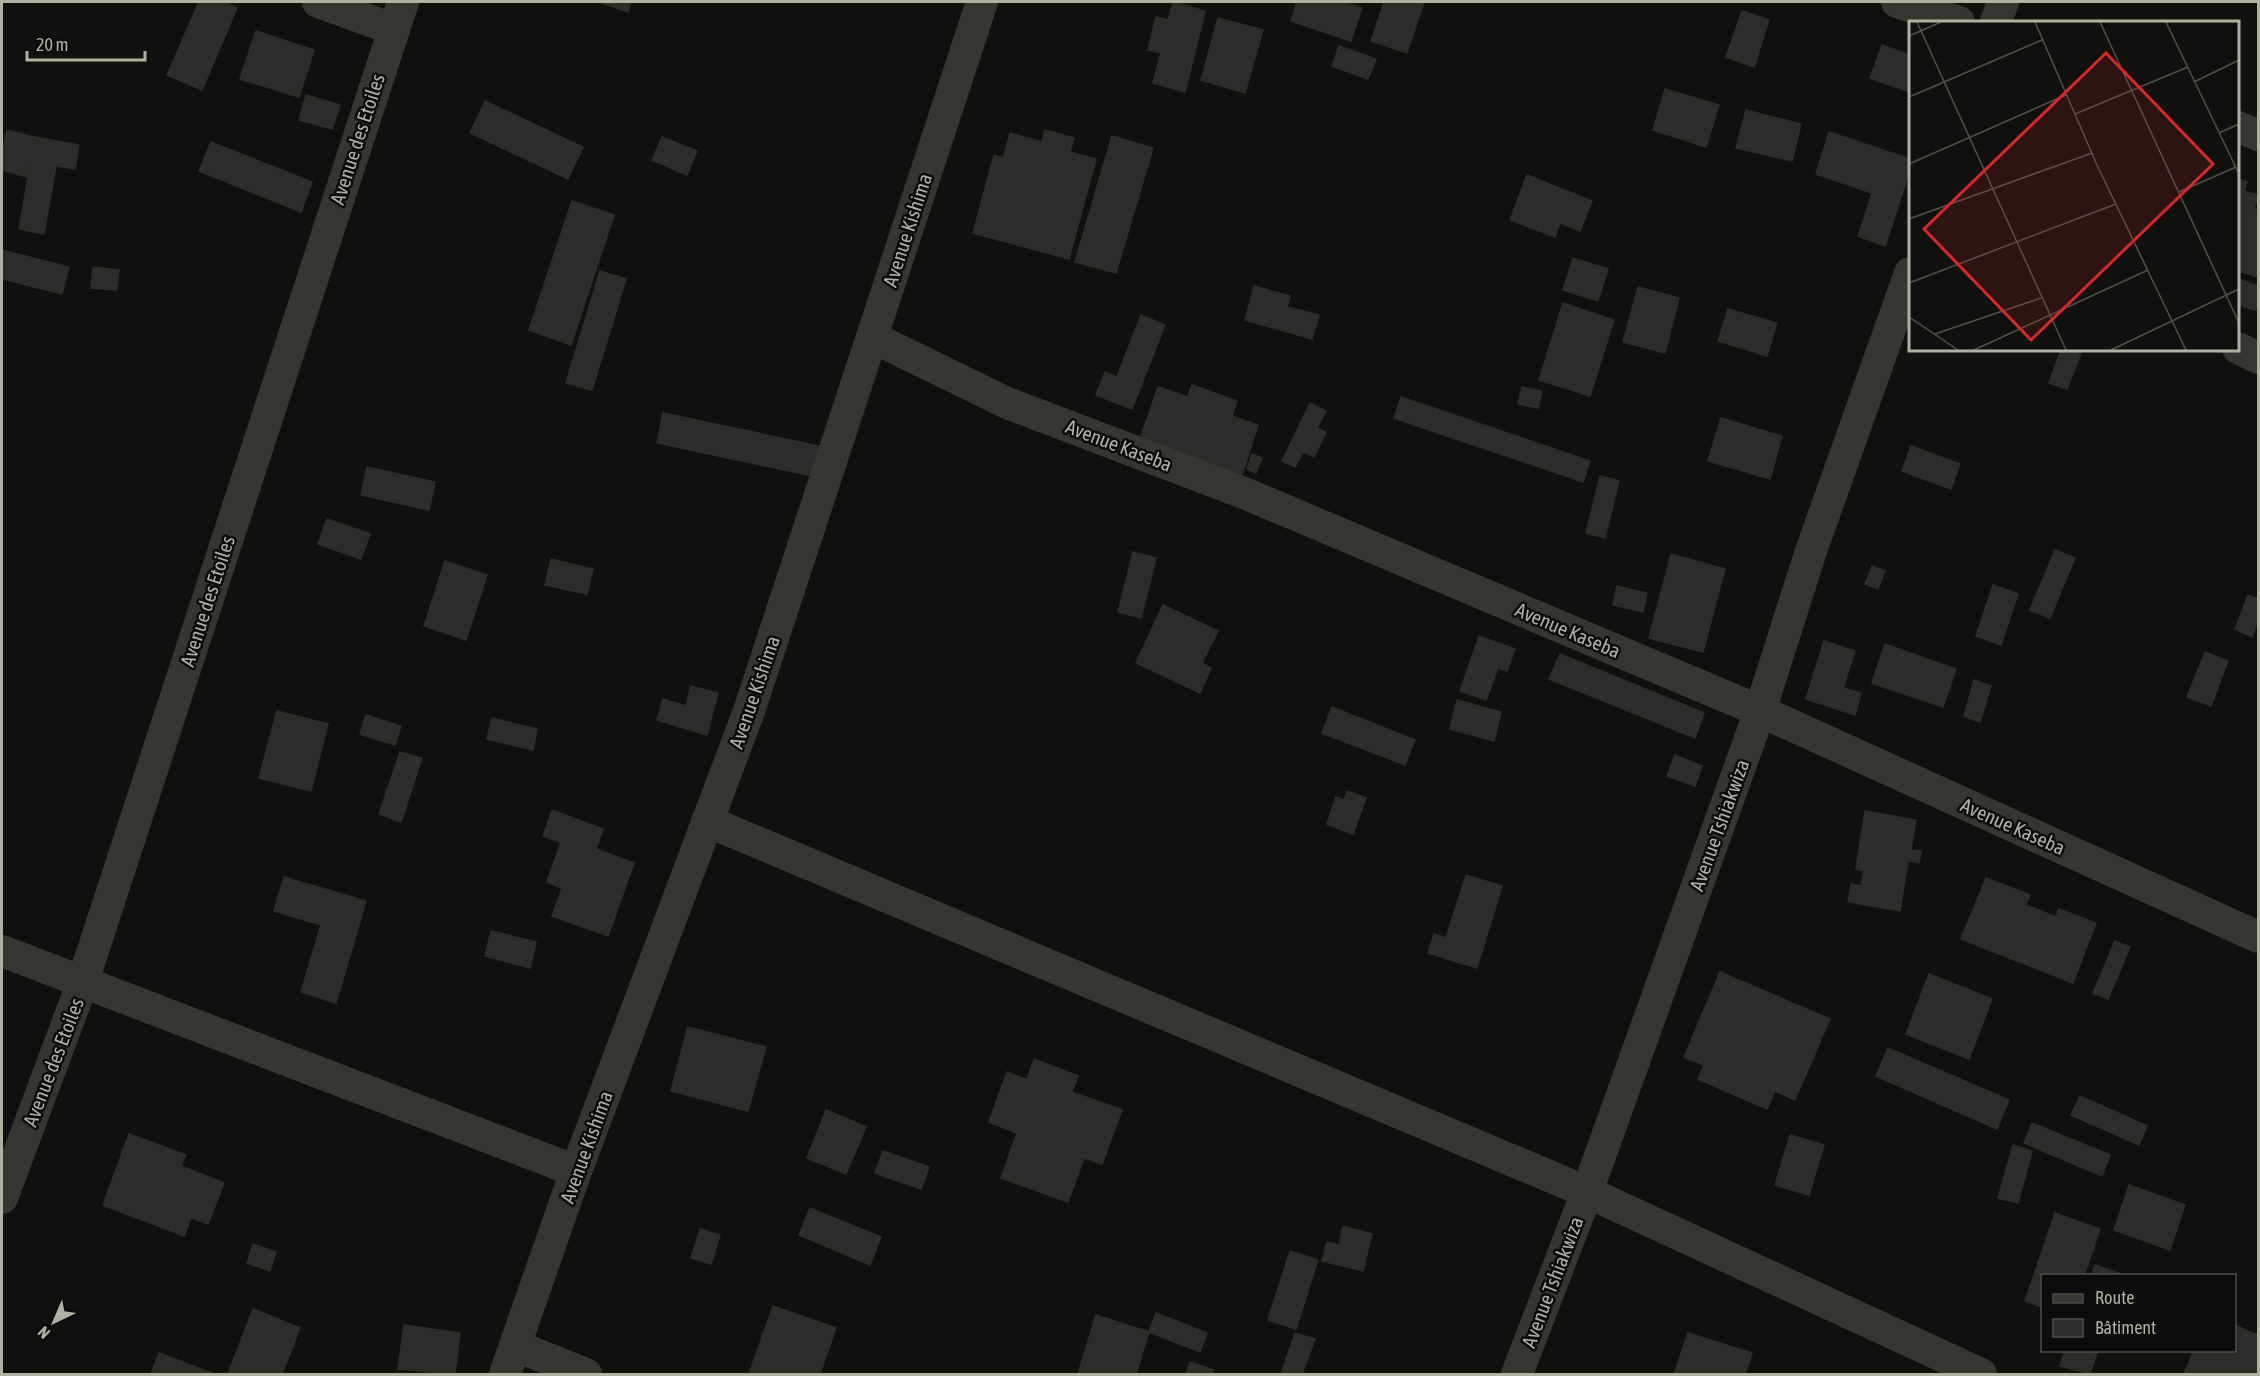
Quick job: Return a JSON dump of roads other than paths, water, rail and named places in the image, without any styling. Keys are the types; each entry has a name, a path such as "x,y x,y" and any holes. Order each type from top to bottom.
{"street":[{"path":"318,2 398,15"},
{"name":"Avenue Kishima","path":"511,1360 576,1172 749,711 982,2"},
{"path":"1897,2 1956,21"},
{"path":"1996,21 2003,2"},
{"name":"Avenue des Etoiles","path":"2,1198 82,984 398,15"},
{"path":"2239,127 2259,135"},
{"name":"Avenue Tshiakwiza","path":"1517,1374 1587,1192 1760,711 1811,551 1909,279"},
{"name":"Avenue Kaseba","path":"872,337 1007,403 1244,493 1760,711 2259,937"},
{"path":"2239,348 2259,358"},
{"path":"707,821 1587,1192 1981,1374"},
{"path":"2,951 82,984 576,1172"},
{"path":"511,1360 586,1374"}]}
